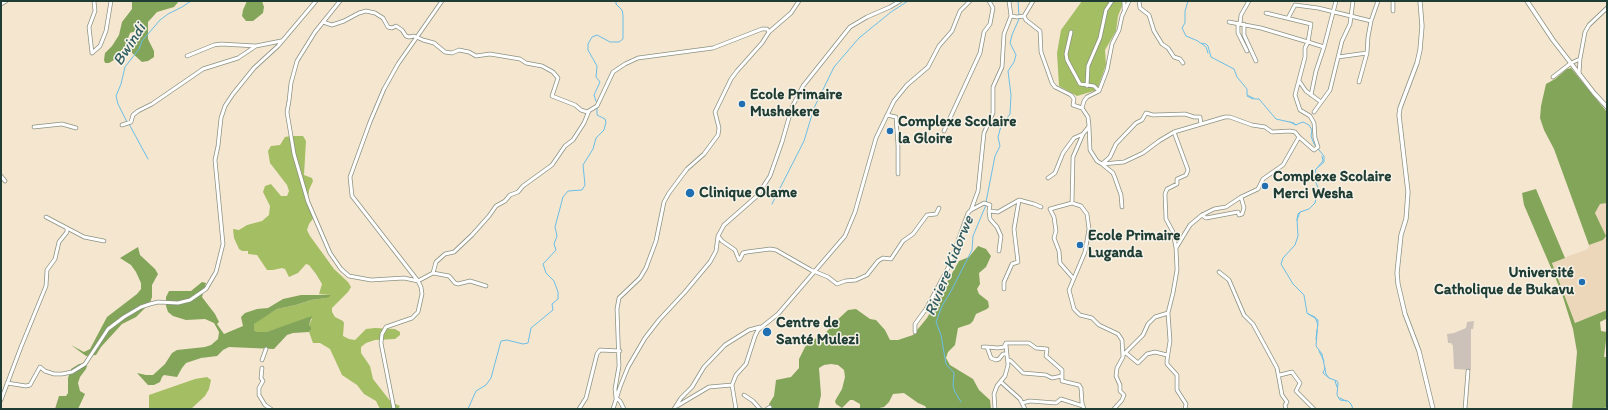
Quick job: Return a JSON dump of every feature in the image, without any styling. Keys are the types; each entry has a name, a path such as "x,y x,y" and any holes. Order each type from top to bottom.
{"street":[{"path":"1,4 6,1"},
{"path":"94,1 95,11 89,27 92,53 100,46 106,31 111,1"},
{"path":"7,383 26,386 30,385 40,367 45,371 54,374 72,372 85,364 108,329 124,317 141,307 150,304 158,302 178,303 190,300 206,289 216,272 223,244 215,174 215,160 221,118 225,106 254,68 293,30 316,1"},
{"path":"340,1 323,22 297,61 291,83 287,112 294,154 308,202 330,253 341,269 349,276 371,280 404,278 418,281 432,273 449,276 455,283 458,284 470,281 486,286"},
{"path":"394,409 381,343 382,334 386,327 412,318 418,312 422,294 418,281 352,196 350,177 367,128 384,89 398,64 442,1"},
{"path":"624,409 620,401 616,398 615,389 620,351 617,309 619,298 640,278 646,268 656,240 664,202 669,193 687,169 704,154 718,135 719,128 715,112 731,79 762,43 769,32 791,13 799,1"},
{"path":"613,409 628,367 645,338 710,262 716,251 718,236 729,220 757,196 770,176 792,107 812,73 850,27 900,1"},
{"path":"736,409 732,385 736,375 746,364 755,336 762,327 778,314 845,236 851,225 871,153 886,115 901,92 913,79 928,67 939,46 952,31 962,8 970,1"},
{"path":"944,131 980,53 984,32 990,24 993,8 989,1"},
{"path":"915,332 915,324 926,309 948,268 968,213 971,210 978,191 984,132 993,113 993,87 1002,67 1004,34 1011,16 1009,1"},
{"path":"1011,16 1023,16 1033,1"},
{"path":"1087,86 1088,66 1100,38 1106,10 1112,1"},
{"path":"1082,108 1087,97 1099,91 1107,70 1112,44 1119,30 1124,10 1124,1"},
{"path":"1124,10 1129,1"},
{"path":"1139,1 1140,8 1149,15 1154,32 1162,44 1168,48 1174,56 1180,59 1183,64"},
{"path":"1249,1 1241,15 1241,24 1244,35 1256,61"},
{"path":"1311,95 1316,71 1336,1"},
{"path":"1314,112 1330,90 1338,57 1351,16 1353,1"},
{"path":"1359,82 1367,53 1371,21 1378,1"},
{"path":"1392,1 1393,11"},
{"path":"1420,1 1422,26 1420,50 1417,63 1400,108 1399,115 1408,192 1406,219 1401,235 1397,273 1405,314 1419,351 1433,409"},
{"path":"1527,1 1553,40 1607,107"},
{"path":"1288,18 1295,5 1371,21"},
{"path":"1579,74 1585,32 1589,25 1607,8"},
{"path":"323,22 332,25 366,11 376,13 383,18 388,27 392,28 396,26 402,30 406,36 414,36 434,43 445,52 452,53 459,50 469,52 476,56 490,54 498,55 520,59 526,63 542,66 553,72 558,78 552,96 575,105 581,110 587,112 597,106 613,72 624,64 638,58 713,48 762,29 767,29 769,32"},
{"path":"1102,164 1120,163 1131,159 1143,153 1159,140 1174,132 1230,117 1265,128 1272,132 1295,132 1314,150 1318,147 1315,138 1314,123 1310,116 1300,110 1295,95 1305,57 1305,48 1308,42 1311,24 1266,13"},
{"path":"1023,16 1040,31 1041,52 1052,83 1055,87 1071,96 1074,99 1073,105 1082,108 1088,117 1090,150 1097,161 1113,173 1121,195 1122,207"},
{"path":"1229,22 1324,47"},
{"path":"1241,24 1238,32 1247,51"},
{"path":"1071,32 1066,54 1067,60 1080,84 1094,86 1099,91"},
{"path":"187,56 214,45 256,46 282,40"},
{"path":"122,125 131,122 134,115 138,111 152,104 203,68 238,58 256,46"},
{"path":"1338,57 1367,53"},
{"path":"1553,77 1571,63 1580,59"},
{"path":"1299,81 1311,95 1321,102"},
{"path":"432,273 436,262 445,254 454,252 472,235 496,206 510,195 518,192 523,186 552,165 565,146 573,140 584,123 589,111"},
{"path":"1102,164 1110,157 1116,144 1136,123 1142,120 1146,113 1153,115 1185,114 1200,117 1201,124"},
{"path":"886,115 896,117 898,174"},
{"path":"34,127 62,124 76,128"},
{"path":"1072,203 1073,157 1083,134 1089,126"},
{"path":"1174,132 1188,170 1186,175 1177,179 1177,184 1167,189 1165,194 1166,219 1173,232 1176,248 1177,270 1168,313 1170,340 1167,355 1168,364 1177,375 1177,390 1189,409"},
{"path":"1048,178 1056,173 1061,158 1069,144 1074,138 1083,134"},
{"path":"1176,248 1192,223 1202,214 1214,209 1226,207 1241,197 1258,189 1260,187 1260,181 1284,165 1299,137"},
{"path":"1,176 5,181"},
{"path":"1202,214 1206,218 1238,212 1239,215 1242,214 1244,208 1241,197"},
{"path":"989,211 1002,211 1019,200 1034,204 1041,208"},
{"path":"1004,289 1004,282 1012,264 1018,262 1014,228 1019,200"},
{"path":"971,210 984,202 989,204 990,219 997,227 1001,236 999,251"},
{"path":"1073,278 1060,263 1059,251 1054,238 1056,231 1054,217 1050,209 1072,203 1082,206 1087,214 1090,229 1085,252 1069,290 1074,309 1080,315 1092,318 1099,325 1118,334 1122,340 1125,354 1138,363 1147,354 1155,352 1167,355"},
{"path":"718,236 722,241 735,250 739,260 743,253 770,249 776,250 822,276 828,277 837,284 845,280 856,280 867,275 882,258 891,259 903,241 913,234 927,216 936,214 939,208"},
{"path":"46,217 84,237 104,241"},
{"path":"1,400 46,286 47,270 55,259 58,242 67,232 67,228"},
{"path":"1173,232 1183,235"},
{"path":"1218,272 1229,280 1244,315 1253,324 1260,335 1280,375 1282,395 1287,402 1285,405 1286,409"},
{"path":"1114,409 1122,400 1124,395 1120,391 1120,385 1116,376 1117,368 1125,354 1143,335 1148,324 1155,317 1168,313"},
{"path":"674,409 681,398 692,387 704,367 725,345 749,330 762,327"},
{"path":"1007,354 1003,354 996,360 991,358 985,347 998,348 1006,344 1029,343 1036,348 1047,349 1046,356 1062,370 1062,379 1064,382 1079,385 1081,388 1082,404 1084,408"},
{"path":"991,409 995,408 994,394 997,386 1007,371 1008,360 1006,345"},
{"path":"262,360 266,350"},
{"path":"579,409 586,398 597,354 600,350 620,351"},
{"path":"1008,360 1011,361 1023,373 1052,378 1062,376"},
{"path":"262,368 261,378 263,382 259,388 259,395 265,405 271,409"},
{"path":"1465,409 1468,371"},
{"path":"1280,375 1292,372 1300,383 1296,391 1314,409"},
{"path":"1001,382 1017,395 1025,409"},
{"path":"674,409 678,405 709,387 732,385"},
{"path":"744,395 753,401 760,409"},
{"path":"1022,403 1030,401 1056,403 1061,399 1084,408"},
{"path":"1185,409 1186,404"}],"shaded area":[{"name":"Université Catholique de Bukavu","path":"1607,203 1607,310 1575,323 1552,262 1588,249 1589,245 1603,240 1606,236 1595,213 1600,204"},
{"path":"1474,321 1473,329 1471,329 1471,370 1454,369 1453,346 1451,343 1448,343 1447,334 1466,328 1467,322"}],"green space":[{"path":"132,1 179,1 174,7 157,12 148,22 148,39 154,51 154,57 148,61 142,62 130,51 131,45 137,41 140,34 139,31 136,31 130,33 125,46 114,60 109,63 105,63 105,53 112,46 119,35 122,22 132,9"},
{"path":"247,1 262,1 264,7 263,13 253,21 246,21 242,16"},
{"path":"1082,1 1124,1 1118,16 1116,31 1105,50 1106,65 1097,90 1077,96 1059,86 1057,53 1061,30"},
{"path":"1571,68 1607,112 1607,203 1600,204 1595,213 1606,236 1603,240 1589,245 1554,149 1544,130 1540,118 1546,84 1567,69"},
{"path":"303,136 306,141 304,175 312,178 313,181 309,190 308,199 315,216 309,224 307,230 334,269 348,282 351,287 332,308 332,312 335,317 344,323 343,336 355,340 366,329 375,328 395,329 400,332 400,335 395,339 375,340 366,343 361,347 361,353 370,366 373,379 391,402 400,406 398,409 380,409 376,401 364,394 357,385 342,375 330,349 320,343 313,343 309,332 311,330 309,325 312,319 309,318 266,332 257,332 254,330 254,324 256,322 277,309 311,300 326,298 330,295 319,294 322,284 309,265 306,264 298,273 289,277 285,269 282,268 267,270 257,255 248,254 248,251 242,251 239,249 234,238 233,229 239,230 247,225 262,221 269,215 270,206 263,192 265,186 271,184 281,196 287,196 289,191 287,185 270,163 268,151 271,146 280,145 285,137"},
{"path":"1536,189 1565,258 1552,263 1575,323 1607,310 1606,319 1600,322 1601,331 1607,332 1604,357 1607,357 1607,407 1601,409 1572,409 1577,352 1573,329 1561,291 1524,205 1522,193"},
{"path":"978,246 986,249 991,256 986,267 979,273 980,284 977,289 979,294 988,301 989,307 976,314 970,324 958,328 955,345 948,352 946,358 950,365 973,379 979,390 990,400 991,409 927,409 925,406 904,393 893,394 889,402 884,407 860,409 860,404 850,400 842,408 836,404 835,401 842,389 845,377 844,370 838,365 831,364 824,365 819,368 821,395 818,409 771,409 769,404 774,396 776,380 791,377 799,368 799,359 805,347 812,340 824,335 848,310 856,309 870,319 876,320 885,330 890,340 898,340 913,335 927,318 959,261 969,257"},
{"path":"138,247 140,255 155,269 158,274 152,285 152,297 150,303 136,317 122,324 101,347 96,355 86,356 71,345 84,352 90,349 107,317 137,294 141,289 141,283 136,272 131,265 120,258"},
{"path":"202,282 206,283 202,297 215,314 219,322 217,324 224,334 243,326 241,317 245,313 257,309 268,308 283,299 301,295 331,295 326,298 311,300 277,309 254,324 254,330 257,332 266,332 312,316 309,325 311,330 309,332 287,335 274,349 229,347 217,356 201,358 186,363 177,377 164,375 160,382 154,385 148,385 137,373 153,375 165,364 172,353 177,350 205,347 211,345 218,339 219,332 214,323 205,319 186,320 173,316 168,312 166,306 166,297 169,291 191,291"},
{"path":"85,363 87,366 86,369 80,377 78,383 80,391 85,394 78,409 55,409 59,396 66,396 68,393 68,378 71,369 79,364"},
{"path":"207,377 211,380 209,389 205,396 191,409 149,409 149,395 195,379"}],"waterway":[{"name":"Bwindi","path":"127,122 118,104 116,96 121,84 125,67 139,49 142,41 160,20 191,1"},
{"path":"597,104 594,95 600,82 596,77 597,66 588,50 588,44 592,37 597,35 610,42 619,42 623,39 623,15 622,10 616,4 616,1"},
{"path":"772,204 804,141 814,108 834,67 859,38 891,12 908,1"},
{"name":"Riviere Kidorwe","path":"1018,1 1019,16"},
{"path":"1188,1 1185,11 1185,23 1182,28 1186,36 1200,43 1206,44 1211,57 1234,69 1237,77 1247,89 1247,95 1255,99 1259,99 1276,119 1294,123 1295,125 1303,122 1309,125 1312,130 1311,136 1314,144 1324,156 1324,162 1316,169 1314,177 1318,188 1315,203 1309,209 1298,214 1298,236 1295,245 1283,258 1281,264 1293,284 1304,295 1307,313 1318,320 1316,346 1322,354 1326,374 1329,378 1337,381 1337,395 1340,400 1348,401 1353,409"},
{"name":"Riviere Kidorwe","path":"986,202 995,156 1000,146 998,137 1001,126 1010,114 1011,95 1008,71 1014,62 1016,55 1010,43 1019,19"},
{"path":"1202,44 1206,47 1208,53"},
{"path":"1247,96 1253,99"},
{"path":"468,409 476,391 486,385 491,378 501,341 507,340 523,344 528,343 531,328 553,310 552,304 558,299 558,292 554,281 546,273 543,264 556,250 554,244 557,236 555,227 563,197 568,191 582,190 585,185 583,165 593,149 596,138 604,130 606,122 605,119 597,115 597,107"},
{"path":"1290,122 1296,125"},
{"name":"Bwindi","path":"129,124 148,159"},
{"path":"1317,168 1323,161 1322,156"},
{"name":"Riviere Kidorwe","path":"961,402 953,386 954,373 946,364 941,335 936,322 942,306 972,250 973,236 986,205"},
{"path":"1297,220 1300,212"},
{"path":"1308,314 1315,317 1318,325"},
{"path":"1316,339 1317,330"},
{"path":"1319,351 1324,361"},
{"path":"1325,368 1323,373 1329,378"},
{"path":"1335,381 1337,387"},
{"path":"1340,398 1346,401"}],"place":[{"name":"Ecole Primaire Mushekere","path":"742,104"},
{"name":"Complexe Scolaire la Gloire","path":"890,131"},
{"name":"Complexe Scolaire Merci Wesha","path":"1265,186"},
{"name":"Clinique Olame","path":"690,193"},
{"name":"Ecole Primaire Luganda","path":"1080,245"},
{"name":"Université Catholique de Bukavu","path":"1582,282"},
{"name":"Centre de Santé Mulezi","path":"767,332"}]}
